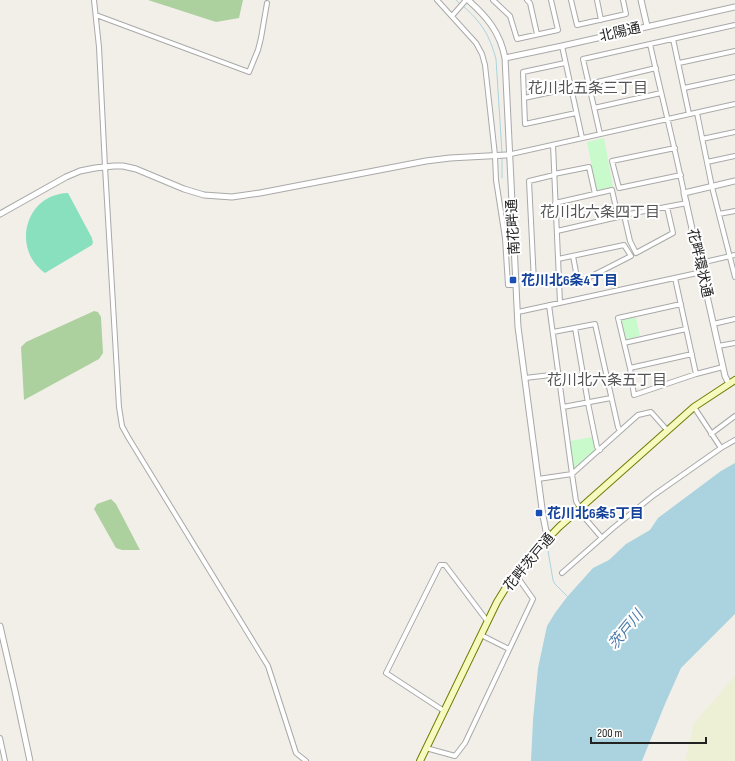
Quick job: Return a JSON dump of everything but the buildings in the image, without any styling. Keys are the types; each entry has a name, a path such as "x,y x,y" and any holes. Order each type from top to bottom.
{"main road":[{"name":"花畔茨戸通","path":"420,761 504,590 534,553 550,535 694,407 735,380"}],"street":[{"path":"94,0 99,47 119,407 122,426 268,666 296,753 305,761"},
{"path":"437,0 476,43 482,54 485,65 497,155 496,180 505,238 508,285 516,285"},
{"path":"493,0 510,16 517,39 558,30 551,0"},
{"path":"527,0 530,3 537,34"},
{"path":"572,0 577,25 626,14 623,0"},
{"path":"597,0 601,20"},
{"path":"642,0 647,26"},
{"path":"452,16 466,1"},
{"name":"南花畔通","path":"466,1 480,10 490,23 501,42 505,58 508,155 518,327 538,479 546,531 550,535"},
{"path":"96,14 249,72 258,50 267,3"},
{"name":"北陽通","path":"505,58 735,7"},
{"path":"600,134 583,59 735,25"},
{"path":"673,39 689,114"},
{"path":"650,44 675,148 684,193 735,181"},
{"path":"562,46 582,138"},
{"path":"679,63 735,51"},
{"path":"565,63 523,72 525,124 576,113"},
{"path":"589,84 656,68"},
{"path":"684,88 735,77"},
{"path":"524,98 571,88"},
{"path":"594,108 661,93"},
{"path":"0,214 66,177 80,171 95,168 123,166 136,169 184,189 204,195 232,198 426,161 450,158 508,155 735,104"},
{"path":"697,113 719,214 733,256 735,277"},
{"path":"702,139 735,132"},
{"path":"553,145 560,303"},
{"path":"675,148 612,161 618,188 681,175"},
{"path":"707,162 735,156"},
{"path":"559,276 534,282 529,181 589,167 595,194"},
{"path":"555,203 612,190 618,217 557,231"},
{"name":"花畔環状通","path":"684,193 718,346 728,384"},
{"path":"667,207 673,232 636,253 630,241 624,215 687,203"},
{"path":"719,214 735,211"},
{"path":"558,259 624,245 631,256 578,283 573,256"},
{"path":"700,263 733,256"},
{"path":"518,312 702,272"},
{"path":"675,278 696,374"},
{"path":"681,304 618,318 630,368 634,394 723,367"},
{"path":"550,305 576,501 579,509 602,538"},
{"path":"714,324 735,319"},
{"path":"553,332 595,324 611,398 620,431"},
{"path":"575,328 597,447 600,450"},
{"path":"624,343 686,329"},
{"path":"718,346 735,343"},
{"path":"630,368 692,354"},
{"path":"525,378 559,374"},
{"path":"563,407 611,398"},
{"path":"694,407 721,448"},
{"path":"538,479 572,474 638,415 651,412 668,430"},
{"path":"711,434 735,416"},
{"path":"562,573 613,528 654,495 721,448 735,440"},
{"path":"444,710 386,673 440,565 445,565 488,622"},
{"path":"426,748 455,756 465,743 533,599 516,575"},
{"path":"0,629 30,761"},
{"path":"481,635 509,649"},
{"path":"0,738 5,761"}],"green space":[{"path":"148,0 243,0 239,18 216,22"},
{"path":"604,138 613,187 598,190 596,189 587,142"},
{"path":"68,193 93,242 92,245 45,273 34,263 28,251 26,237 28,224 33,212 41,203 53,196"},
{"path":"94,311 98,312 101,317 103,353 99,359 24,400 21,347 26,342"},
{"path":"636,317 640,336 627,339 625,338 622,320"},
{"path":"592,437 595,451 576,468 573,467 570,441"},
{"path":"111,499 116,504 140,550 122,550 116,548 94,509 97,504"},
{"path":"735,676 735,761 685,761 694,723"}],"water":[{"name":"茨戸川","path":"735,463 735,614 681,668 642,761 531,761 538,668 547,626 555,613 593,568 609,560 626,544 650,530 658,518 721,471"}],"waterway":[{"path":"456,0 460,4"},
{"path":"463,6 484,30 491,43 496,59 502,153"},
{"path":"502,156 502,178"},
{"path":"548,551 553,580 567,596"}],"place":[{"name":"花川北6条4丁目","path":"513,280"},
{"name":"花川北6条5丁目","path":"539,513"}],"district":[{"name":"花川北五条三丁目","path":"588,88"},
{"name":"花川北六条四丁目","path":"600,212"},
{"name":"花川北六条五丁目","path":"607,380"}]}
